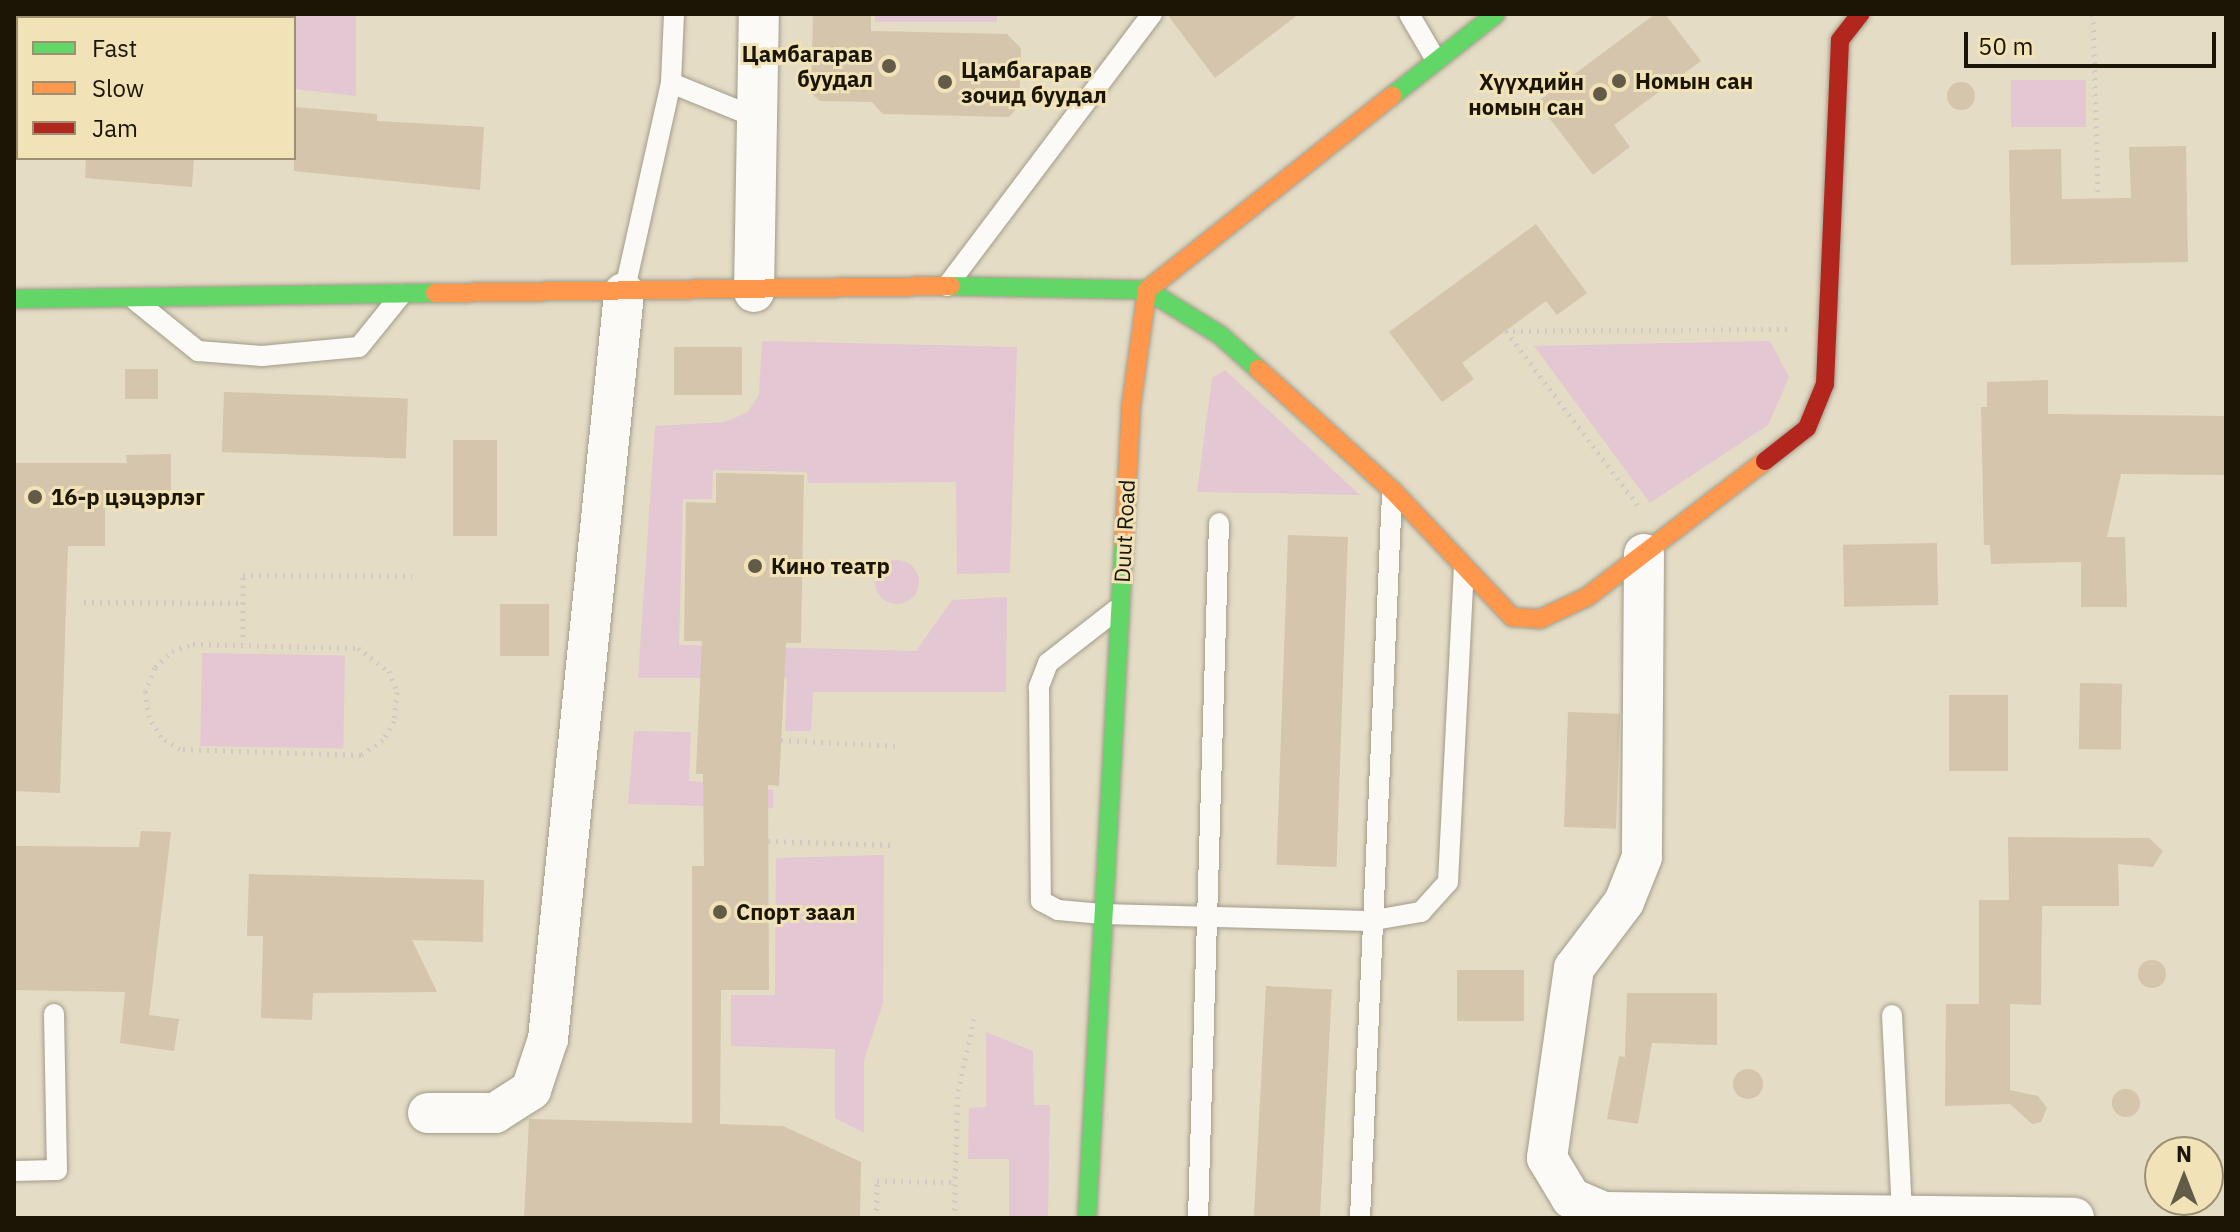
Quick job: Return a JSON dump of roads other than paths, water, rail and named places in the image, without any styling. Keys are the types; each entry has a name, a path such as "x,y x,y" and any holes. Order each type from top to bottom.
{"street":[{"path":"754,292 759,14"},
{"path":"1147,290 1496,14"},
{"path":"14,299 754,292 947,286 1147,290 1220,335 1392,490 1512,617 1540,619 1587,597 1807,428 1825,384 1840,40 1860,14"},
{"name":"Duut Road","path":"1087,1218 1131,406 1147,290"},
{"path":"428,1113 495,1113 531,1090 548,1039 624,293"},
{"path":"1653,547 1642,857 1624,902 1574,968 1547,1158 1571,1198 1604,1212 2074,1218"}],"lane":[{"path":"624,293 671,83 674,14"},
{"path":"947,286 1005,201 1116,68 1152,14"},
{"path":"1409,14 1436,60"},
{"path":"671,83 757,118"},
{"path":"133,298 174,338 198,351 262,356 359,347 401,295"},
{"path":"1360,1218 1369,921 1392,490"},
{"path":"1198,1218 1204,917 1219,523"},
{"path":"1120,607 1048,663 1039,687 1041,901 1058,910 1102,914 1369,921 1421,912 1448,882 1464,569"},
{"path":"14,1171 57,1170 54,1014"},
{"path":"1892,1015 1902,1215"}],"place":[{"name":"Цамбагарав буудал","path":"889,66"},
{"name":"Номын сан","path":"1619,81"},
{"name":"Цамбагарав зочид буудал","path":"945,82"},
{"name":"Хүүхдийн номын сан","path":"1600,94"},
{"name":"16-р цэцэрлэг","path":"35,497"},
{"name":"Кино театр","path":"755,566"},
{"name":"Спорт заал","path":"720,912"}]}
